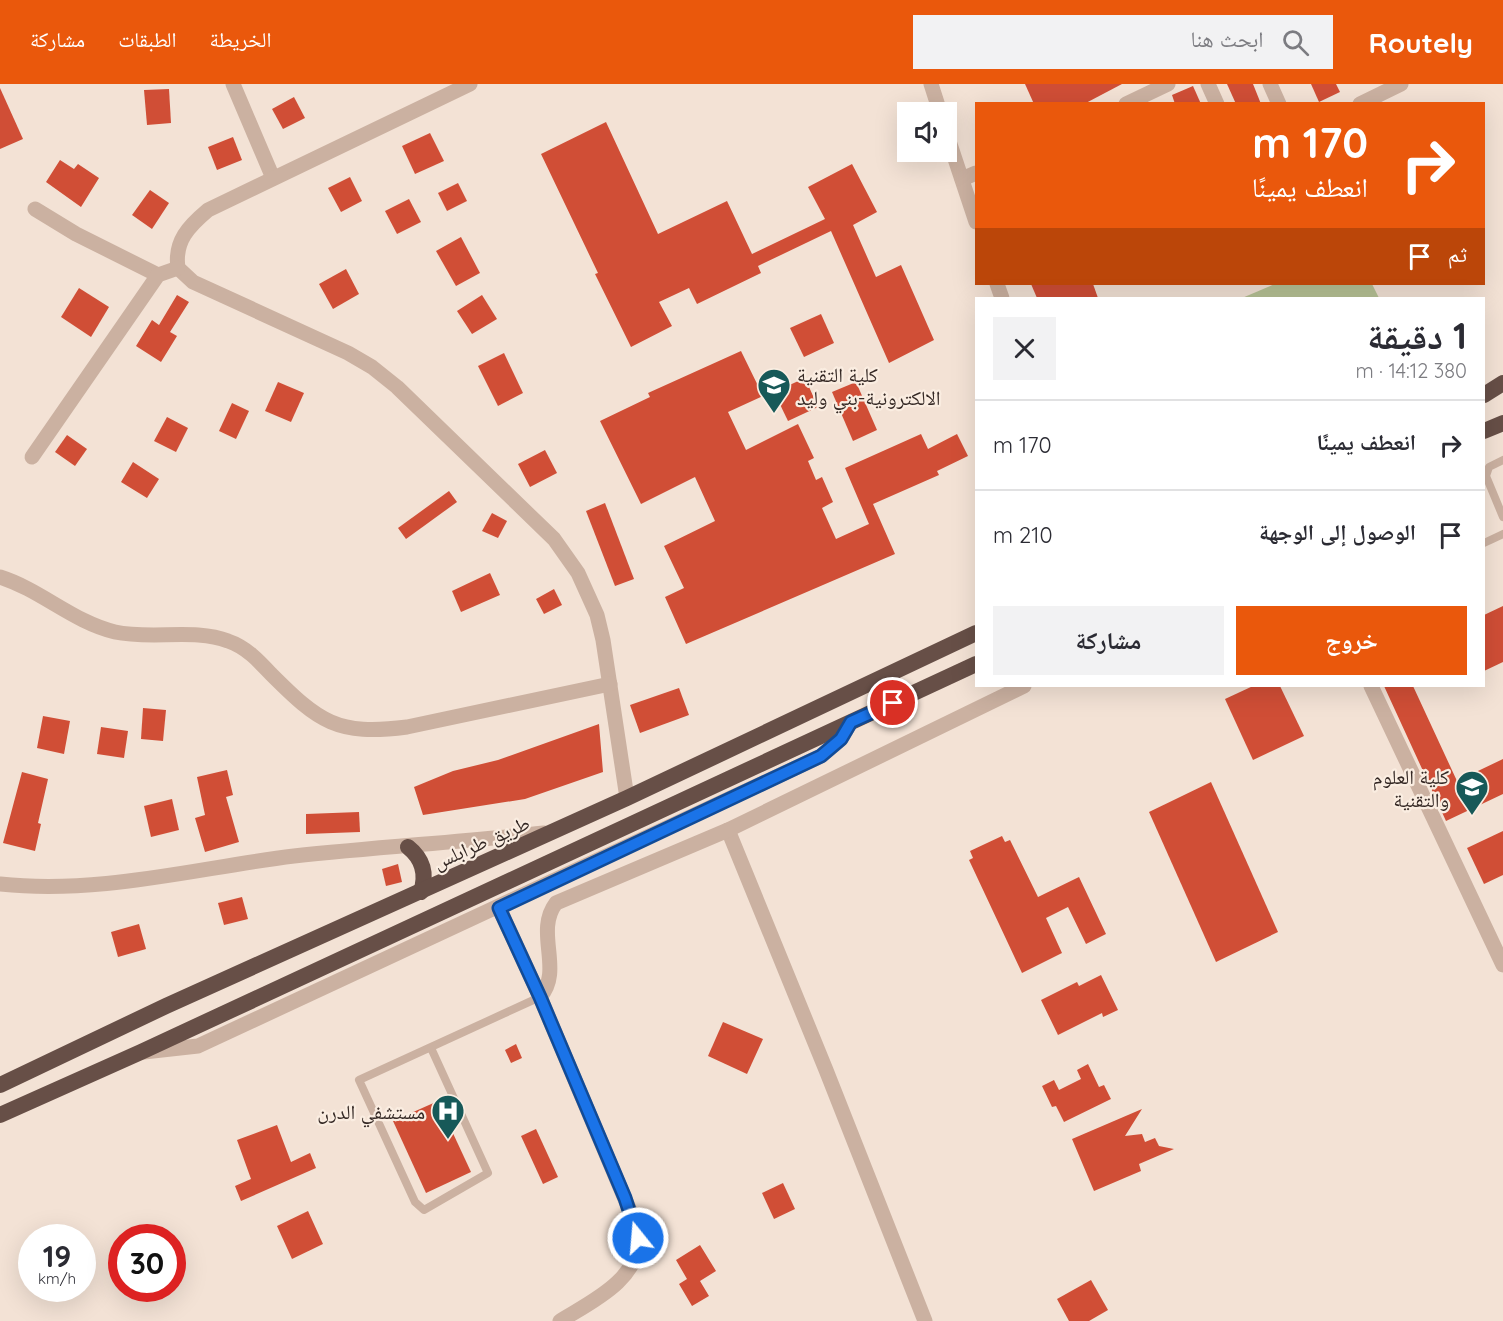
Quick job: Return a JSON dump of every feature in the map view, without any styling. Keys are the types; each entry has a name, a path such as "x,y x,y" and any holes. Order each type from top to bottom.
{"highway":[{"path":"1485,394 1503,383"},
{"path":"1485,431 1503,423"},
{"name":"طريق طرابلس","path":"0,1084 166,1006 627,798 975,633"},
{"path":"0,1115 141,1052 975,664"},
{"path":"408,847 420,859 423,867 421,892"}],"street":[{"path":"233,84 273,178"},
{"path":"470,84 208,210 185,232 178,245 178,268 193,282 348,353 372,367 397,387 567,554 588,591 603,640 627,798"},
{"path":"1134,102 1151,98 1168,84"},
{"path":"1208,84 1216,102"},
{"path":"1270,84 1278,102"},
{"path":"1363,102 1401,84"},
{"path":"933,85 937,102"},
{"path":"957,153 969,176 975,215"},
{"path":"35,209 76,234 158,275"},
{"path":"32,457 158,275 178,268"},
{"path":"0,577 26,587 91,624 115,632 137,635 210,636 238,644 264,666 304,707 322,719 342,727 381,730 408,727 610,684"},
{"path":"540,997 549,975 546,924 550,910 556,903 728,830 1022,687"},
{"path":"1371,687 1503,965"},
{"path":"141,1052 198,1046 499,908 821,756 841,739 851,722"},
{"path":"728,830 925,1321"},
{"path":"0,884 45,888 89,886 295,856 553,832"},
{"path":"499,908 540,997 633,1218 638,1238 634,1259 623,1277 607,1292 560,1321"}],"lane":[{"path":"1503,460 1489,467 1486,476 1503,517"},
{"path":"1485,543 1503,534"},
{"path":"431,1048 488,1173 424,1210 415,1202 359,1080 540,997"}],"green space":[{"path":"1273,285 1372,285 1378,297 1244,297"}],"building":[{"path":"1025,84 1122,84 1088,102 1033,102"},
{"path":"1227,84 1253,84 1260,102 1235,102"},
{"path":"1311,84 1336,84 1340,92 1319,102"},
{"path":"1193,86 1200,102 1174,102 1172,95"},
{"path":"0,88 23,139 0,149"},
{"path":"169,89 171,123 147,125 144,90"},
{"path":"294,97 305,118 283,129 272,109"},
{"path":"606,122 658,234 727,201 752,254 825,219 808,187 852,164 877,212 853,225 876,277 901,265 934,340 889,363 831,231 758,266 761,273 697,304 689,288 659,302 672,326 631,347 541,154"},
{"path":"430,133 444,161 415,174 402,146"},
{"path":"233,137 242,160 217,170 208,147"},
{"path":"60,160 74,169 78,164 99,178 81,207 46,182"},
{"path":"350,177 362,201 341,212 328,188"},
{"path":"458,183 467,201 447,211 438,193"},
{"path":"150,190 169,203 152,229 132,215"},
{"path":"409,199 421,222 397,234 385,211"},
{"path":"461,237 480,273 456,286 436,251"},
{"path":"346,269 359,294 333,309 319,284"},
{"path":"1031,285 1093,285 1098,297 1037,297"},
{"path":"79,288 109,307 91,337 61,317"},
{"path":"177,295 189,302 170,332 177,336 161,362 136,346 152,320 159,325"},
{"path":"482,295 497,319 472,334 457,311"},
{"path":"821,314 834,343 804,357 790,328"},
{"path":"741,351 763,396 728,412 746,450 798,424 814,458 808,461 816,480 822,477 833,502 822,508 836,539 869,524 845,468 921,434 928,449 957,434 968,456 937,471 939,475 873,504 895,554 686,644 665,597 684,588 664,546 715,521 695,477 641,504 600,421 650,397 648,393"},
{"path":"504,353 523,393 498,406 478,366"},
{"path":"805,378 818,407 788,421 774,392"},
{"path":"278,382 304,393 291,422 265,411"},
{"path":"856,382 877,430 853,441 832,392"},
{"path":"232,403 249,411 236,439 219,431"},
{"path":"167,417 188,428 176,452 154,441"},
{"path":"67,435 87,449 75,466 55,452"},
{"path":"545,450 557,473 530,487 518,464"},
{"path":"133,462 159,479 147,498 121,482"},
{"path":"449,491 457,502 406,539 398,528"},
{"path":"605,503 634,579 615,586 586,511"},
{"path":"492,513 507,521 498,538 482,531"},
{"path":"490,573 500,595 461,612 452,591"},
{"path":"554,589 562,605 544,614 536,599"},
{"path":"1503,606 1503,662 1485,671 1485,615"},
{"path":"1251,687 1280,687 1304,736 1253,760 1225,699"},
{"path":"1384,687 1413,687 1457,781 1503,759 1503,794 1446,821"},
{"path":"679,688 689,715 640,733 630,705"},
{"path":"143,708 166,710 163,741 141,739"},
{"path":"43,716 70,721 64,754 37,748"},
{"path":"599,724 603,772 525,799 423,815 414,787 453,771 498,760"},
{"path":"101,727 128,731 124,758 97,754"},
{"path":"227,770 233,795 226,797 239,842 205,852 195,818 205,815 197,777"},
{"path":"22,772 48,779 38,823 41,824 35,851 3,843"},
{"path":"1211,782 1278,932 1216,962 1149,812"},
{"path":"172,799 179,830 151,837 144,806"},
{"path":"359,812 360,832 306,834 306,814"},
{"path":"1503,831 1503,875 1484,884 1467,848"},
{"path":"1002,836 1005,842 1010,840 1038,897 1079,877 1106,934 1086,944 1068,907 1046,918 1062,953 1022,973 969,860 973,858 970,851"},
{"path":"398,864 402,882 386,886 382,869"},
{"path":"242,897 248,919 224,925 218,903"},
{"path":"139,924 146,949 118,957 111,932"},
{"path":"1101,975 1118,1010 1103,1017 1102,1013 1058,1035 1041,1000 1077,982 1079,986"},
{"path":"723,1022 763,1039 747,1074 708,1056"},
{"path":"516,1044 522,1058 511,1063 505,1050"},
{"path":"1088,1064 1099,1087 1104,1085 1111,1099 1064,1122 1056,1106 1052,1107 1042,1086 1054,1080 1059,1090 1081,1079 1077,1070"},
{"path":"438,1101 471,1172 426,1193 393,1121"},
{"path":"1142,1109 1125,1136 1142,1134 1145,1142 1155,1138 1159,1146 1174,1149 1139,1164 1141,1171 1094,1191 1072,1139"},
{"path":"277,1125 291,1162 310,1153 316,1168 241,1201 235,1186 251,1179 237,1140"},
{"path":"536,1129 558,1177 543,1184 521,1136"},
{"path":"783,1183 795,1209 774,1219 762,1193"},
{"path":"308,1211 323,1244 292,1259 277,1226"},
{"path":"700,1245 716,1271 700,1281 709,1296 692,1306 679,1284 687,1279 676,1260"},
{"path":"1091,1280 1108,1310 1089,1321 1069,1321 1057,1299"}],"place":[{"name":"كلية التقنية الالكترونية-بني وليد","path":"774,414"},
{"name":"كلية العلوم والتقنية","path":"1472,816"},
{"name":"مستشفي الدرن","path":"448,1140"}],"route":[{"path":"638,1238 625,1198 540,997 499,908 821,756 835,746 851,722 893,703"}]}
